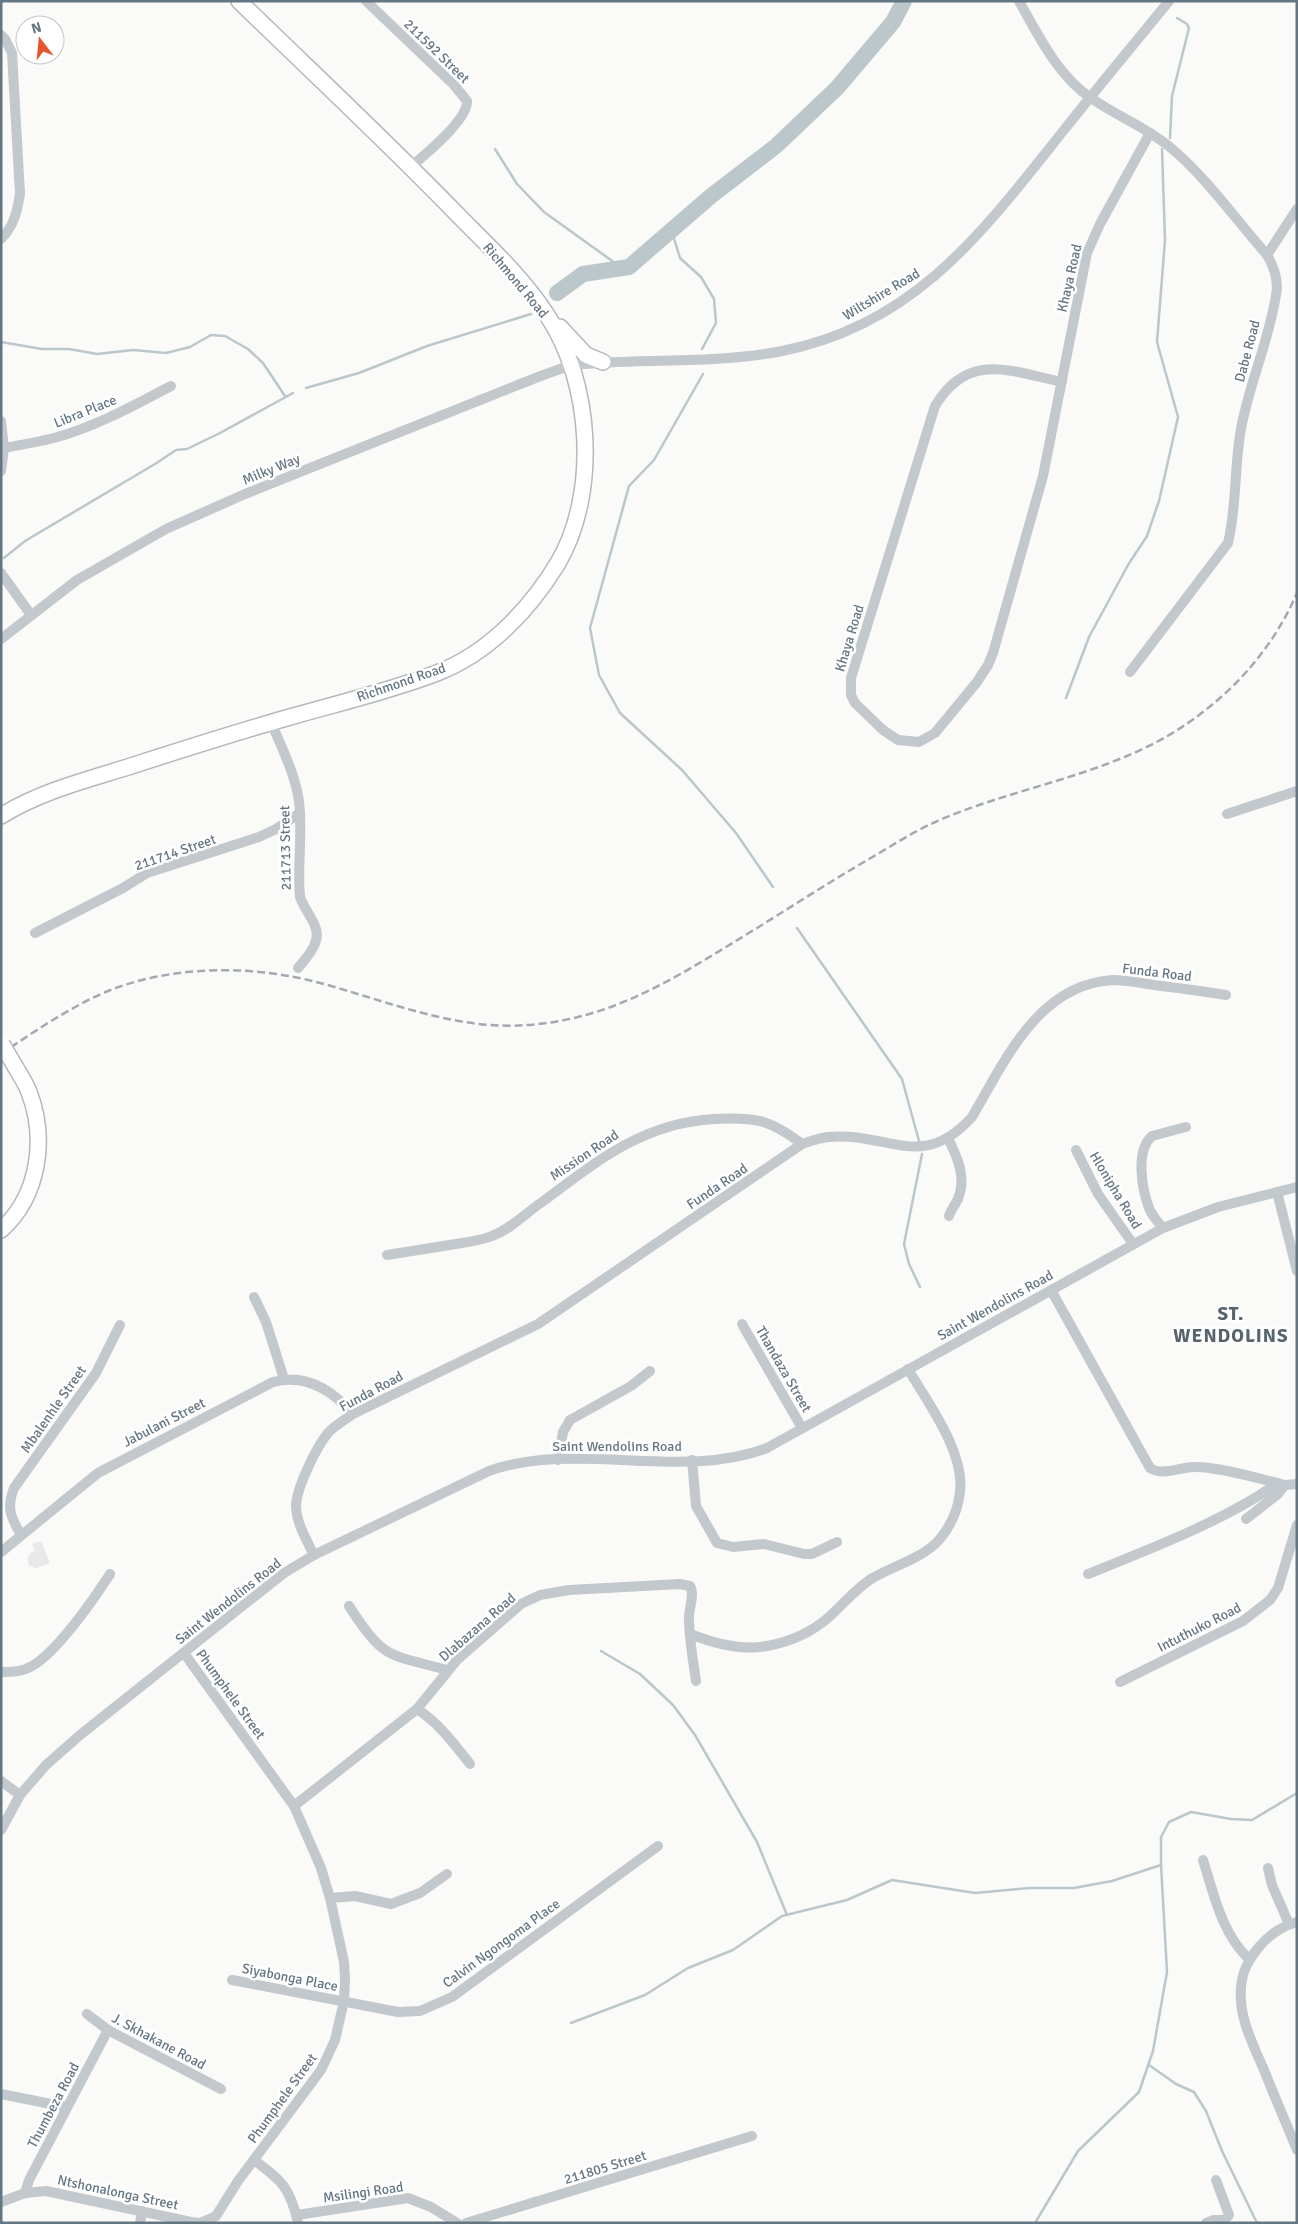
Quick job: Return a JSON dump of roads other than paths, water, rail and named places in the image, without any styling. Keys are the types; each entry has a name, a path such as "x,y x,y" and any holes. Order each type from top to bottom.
{"highway":[{"name":"Richmond Road","path":"1,816 40,795 271,722 409,683 441,671 472,654 503,631 526,608 544,585 566,549 577,520 584,487 585,446 581,410 572,366 548,316 509,268 411,167 239,1"},
{"path":"548,316 586,355 603,362"},
{"path":"1,1044 29,1092 37,1122 38,1153 34,1181 21,1206 1,1230"}],"street":[{"name":"211592 Street","path":"366,1 454,85 467,102 467,108 460,119 411,167"},
{"path":"1019,1 1041,41 1073,83 1090,98"},
{"name":"Wiltshire Road","path":"572,366 603,362 704,360 782,351 851,330 882,314 932,279 974,240 1169,1"},
{"path":"1,35 12,53 20,194 17,214 12,227 1,239"},
{"name":"Dabe Road","path":"1090,98 1150,134 1180,156 1267,255 1277,284 1276,296 1240,430 1232,523 1228,543 1130,672"},
{"name":"Khaya Road","path":"1062,382 993,369 979,370 954,381 944,391 935,406 851,678 851,695 855,703 883,730 898,740 919,742 930,737 977,682 993,653 1044,476 1087,253 1100,224 1150,134"},
{"path":"1267,255 1297,209"},
{"name":"Milky Way","path":"1,639 31,614 98,567 166,529 254,491 572,366"},
{"name":"Libra Place","path":"4,448 53,438 78,430 124,411 171,386"},
{"path":"1,421 4,448 1,471"},
{"path":"1,573 31,614"},
{"name":"211713 Street","path":"271,722 294,779 300,813 300,897 304,910 315,926 316,933 313,948 298,968"},
{"path":"1228,814 1297,791"},
{"name":"211714 Street","path":"35,933 123,888 147,873 259,837 300,813"},
{"name":"Funda Road","path":"314,1555 299,1522 296,1507 298,1493 321,1443 329,1432 353,1414 538,1324 802,1144 829,1137 844,1137 910,1148 934,1144 948,1138 961,1129 972,1116 1009,1055 1040,1012 1070,991 1113,980 1226,995"},
{"name":"Mission Road","path":"387,1255 491,1237 509,1227 605,1155 653,1130 674,1124 704,1120 750,1118 766,1122 783,1130 802,1144"},
{"path":"1163,1228 1152,1213 1146,1198 1142,1165 1144,1150 1149,1139 1156,1134 1186,1127"},
{"path":"948,1138 959,1163 962,1184 949,1216"},
{"name":"Hlonipha Road","path":"1076,1150 1098,1194 1133,1244"},
{"name":"Saint Wendolins Road","path":"1,1830 20,1796 52,1759 284,1574 314,1555 489,1471 510,1464 529,1460 723,1459 748,1455 767,1448 1163,1228 1218,1207 1297,1187"},
{"path":"1277,1192 1297,1271"},
{"path":"1051,1290 1150,1468 1154,1471 1162,1471 1196,1466 1281,1484 1296,1484"},
{"path":"254,1297 266,1322 284,1379"},
{"name":"Thandaza Street","path":"742,1324 802,1428"},
{"name":"Mbalenhle Street","path":"21,1535 11,1518 8,1508 14,1488 96,1373 120,1325"},
{"path":"696,1682 690,1634 710,1642 730,1645 766,1646 788,1640 829,1617 848,1596 871,1579 932,1547 952,1522 957,1508 961,1475 957,1458 908,1369"},
{"path":"558,1460 563,1432 570,1420 631,1386 650,1371"},
{"name":"Jabulani Street","path":"1,1552 98,1473 263,1386 284,1379 302,1380 318,1384 341,1399 353,1414"},
{"path":"692,1460 692,1481 696,1506 716,1543 733,1546 764,1544 804,1554 812,1554 837,1542"},
{"path":"1246,1518 1278,1494 1281,1484"},
{"path":"1088,1574 1172,1539 1281,1484"},
{"name":"Intuthuko Road","path":"1120,1682 1243,1621 1270,1600 1278,1588 1297,1525"},
{"path":"1,1672 25,1670 43,1658 89,1606 110,1574"},
{"name":"Dlabazana Road","path":"294,1806 417,1709 436,1688 447,1670 521,1604 540,1595 568,1590 680,1584 690,1586 692,1592 690,1634"},
{"path":"349,1606 364,1630 386,1652 408,1661 447,1670"},
{"name":"Phumphele Street","path":"184,1652 294,1806 321,1868 330,1898 344,1962 344,2002 330,2054 321,2070 238,2180 216,2216 200,2223"},
{"path":"417,1709 430,1717 470,1764"},
{"path":"1,1781 20,1796"},
{"name":"Calvin Ngongoma Place","path":"344,2002 408,2013 420,2011 452,1997 658,1846"},
{"path":"1203,1860 1218,1908 1229,1934 1238,1948 1249,1959"},
{"path":"1268,1868 1272,1885 1293,1923 1265,1939 1249,1959 1241,1988 1244,2016 1297,2150"},
{"path":"330,1898 355,1896 391,1904 420,1893 447,1874"},
{"name":"Siyabonga Place","path":"232,1980 344,2002"},
{"name":"J. Skhakane Road","path":"86,2014 108,2030 220,2089"},
{"name":"Thumbeza Road","path":"25,2193 29,2180 108,2030"},
{"path":"1,2094 66,2108"},
{"name":"211805 Street","path":"466,2223 752,2136"},
{"path":"254,2160 284,2184 289,2191 298,2219"},
{"path":"1206,2223 1227,2219 1229,2215 1216,2180"},
{"name":"Ntshonalonga Street","path":"1,2202 25,2193 46,2191 200,2223"},
{"name":"Msilingi Road","path":"298,2219 408,2198 424,2204 457,2223"},
{"path":"140,2223 142,2211"}],"waterway":[{"path":"557,293 583,274 629,267 711,196 776,146 837,88 893,22 904,1"},
{"path":"1170,138 1172,96 1189,28 1187,24 1177,18"},
{"path":"495,149 517,184 544,212 622,268"},
{"path":"1066,698 1089,637 1128,565 1147,536 1159,501 1178,417 1157,342 1165,240 1162,149"},
{"path":"672,232 680,258 701,277 714,299 716,323 702,349"},
{"path":"306,388 359,373 427,346 531,314"},
{"path":"1,342 42,349 69,349 97,354 133,350 166,353 190,347 211,335 225,336 248,349 263,363 285,396"},
{"path":"703,374 654,460 629,486 590,628 599,675 620,713 682,770 736,833 773,887"},
{"path":"4,558 25,541 176,450 187,449 220,433 293,393"},
{"path":"797,928 902,1079 919,1141"},
{"path":"920,1287 909,1264 904,1244 922,1154"},
{"path":"601,1651 640,1674 673,1705 695,1735 757,1842 787,1915"},
{"path":"571,2023 645,1995 688,1968 733,1950 782,1916 847,1900 892,1880 975,1893 1029,1888 1074,1888 1112,1881 1161,1865 1161,1837 1169,1822 1191,1812 1231,1819 1252,1820 1297,1793"},
{"path":"1035,2223 1078,2151 1139,2092 1153,2051 1167,1972 1161,1865"},
{"path":"1149,2065 1176,2084 1194,2092 1206,2111 1222,2151 1257,2223"}],"railway":[{"path":"1,1054 66,1012 94,997 134,982 188,972 216,970 271,973 324,984 430,1015 456,1021 483,1024 510,1026 538,1024 564,1020 613,1006 682,973 851,870 933,823 996,799 1094,769 1126,757 1185,725 1220,698 1250,667 1276,632 1297,593"}],"district":[{"name":"ST. WENDOLINS","path":"1231,1324"}]}
